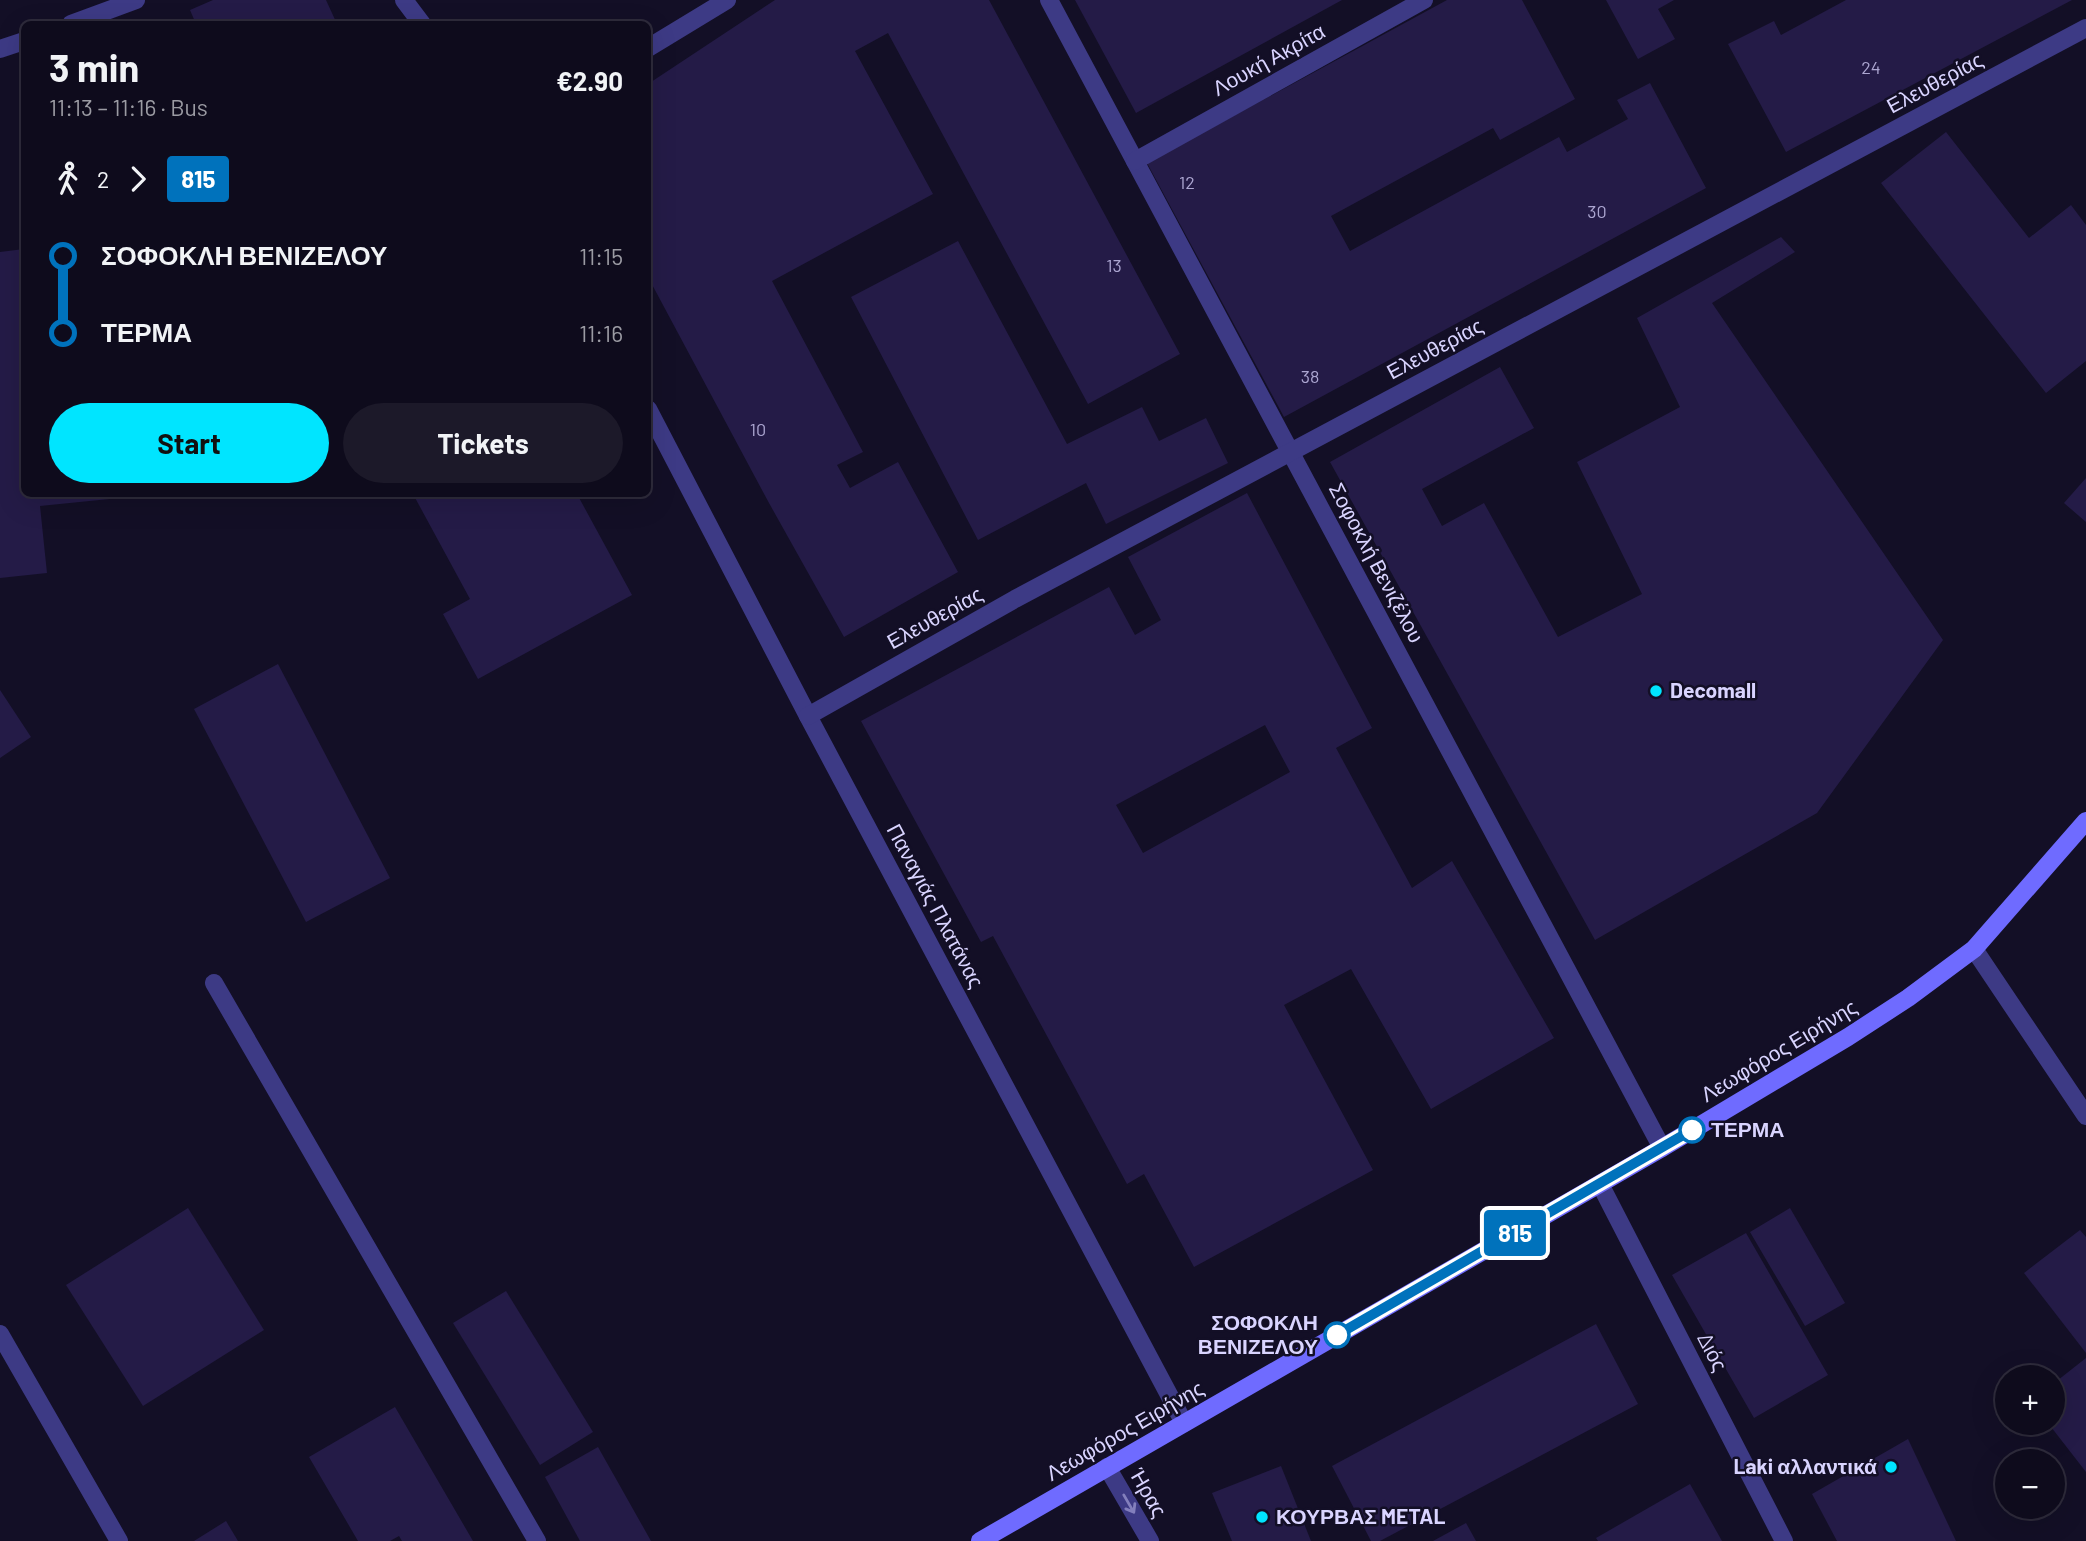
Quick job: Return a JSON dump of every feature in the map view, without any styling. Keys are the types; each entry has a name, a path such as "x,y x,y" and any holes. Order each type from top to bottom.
{"street":[{"path":"79,21 136,0"},
{"path":"404,0 420,21"},
{"path":"651,46 727,0"},
{"name":"Σοφοκλή Βενιζέλου","path":"1049,0 1662,1148"},
{"name":"Λουκή Ακρίτα","path":"1135,161 1424,0"},
{"name":"Ελευθερίας","path":"808,716 1016,599 1290,451 2086,28"},
{"path":"0,49 21,42"},
{"name":"Παναγιάς Πλατάνας","path":"651,414 808,716 1184,1423"},
{"name":"Λεωφόρος Ειρήνης","path":"980,1541 1662,1148 1908,998 1974,949 2086,821"},
{"path":"1974,949 2086,1116"},
{"path":"215,983 537,1541"},
{"name":"Διός","path":"1600,1184 1784,1541"},
{"path":"0,1334 119,1541"},
{"name":"Ήρας","path":"1107,1467 1150,1541"}],"building":[{"path":"213,0 326,0 336,21 195,21 190,10"},
{"path":"775,0 989,0 1180,354 1088,404 888,33 855,51 933,194 772,281 863,452 837,465 850,488 898,462 958,572 844,637 651,283 651,82"},
{"path":"1075,0 1342,0 1136,113"},
{"path":"1447,0 1522,0 1575,99 1500,140 1493,128 1331,216 1350,251 1559,137 1567,152 1628,119 1617,100 1650,83 1706,188 1284,417 1147,163"},
{"path":"1606,0 1674,0 1658,9 1675,39 1638,59"},
{"path":"1846,0 2072,0 1786,152 1728,44 1774,21 1781,35"},
{"path":"1946,132 2029,238 2071,205 2086,225 2086,361 2046,393 1881,183"},
{"path":"1781,237 1795,252 1712,303 1943,640 1817,813 1595,940 1330,462 1500,367 1534,428 1422,489 1442,526 1484,503 1558,637 1642,594 1577,462 1680,407 1637,318"},
{"path":"958,241 1067,444 1142,407 1159,441 1206,418 1228,463 1106,524 1086,483 978,540 851,297"},
{"path":"21,249 21,497 129,497 40,506 47,573 0,578 0,252"},
{"path":"2086,478 2086,522 2064,503"},
{"path":"1247,493 1372,728 1336,748 1412,888 1452,861 1554,1038 1431,1109 1351,969 1284,1005 1373,1170 1194,1267 1144,1174 1127,1184 993,936 981,942 861,721 1109,587 1135,635 1161,620 1128,557","holes":["1265,725 1290,772 1143,853 1116,805"]},
{"path":"415,497 579,497 632,595 478,679 443,614 470,599"},
{"path":"278,664 390,878 306,922 194,709"},
{"path":"0,690 31,737 0,758"},
{"path":"188,1208 264,1330 143,1406 66,1285"},
{"path":"1790,1208 1845,1303 1805,1326 1750,1232"},
{"path":"2080,1230 2086,1237 2086,1353 2024,1273"},
{"path":"1746,1233 1828,1375 1754,1418 1672,1275"},
{"path":"506,1291 593,1432 540,1465 453,1323"},
{"path":"1596,1324 1638,1404 1380,1541 1371,1541 1332,1466"},
{"path":"2086,1358 2086,1472 2057,1435 2065,1435 2065,1375"},
{"path":"395,1407 473,1541 402,1541 399,1536 390,1541 358,1541 309,1457"},
{"name":"Laki αλλαντικά","path":"1908,1439 1956,1541 1837,1541 1812,1494"},
{"path":"598,1447 651,1541 580,1541 545,1477"},
{"name":"ΚΟΥΡΒΑΣ METAL","path":"1281,1466 1311,1541 1232,1541 1212,1493"},
{"path":"1690,1484 1722,1541 1598,1541 1596,1538"},
{"path":"226,1521 238,1541 194,1541"},
{"path":"1466,1523 1476,1541 1433,1541"}],"bus line":[{"name":"815","path":"1337,1335 1692,1130"}],"place":[{"name":"Decomall","path":"1656,691"},
{"name":"ΤΕΡΜΑ","path":"1692,1130"},
{"name":"ΣΟΦΟΚΛΗ ΒΕΝΙΖΕΛΟΥ","path":"1337,1335"},
{"name":"Laki αλλαντικά","path":"1891,1467"},
{"name":"ΚΟΥΡΒΑΣ METAL","path":"1262,1517"}]}
